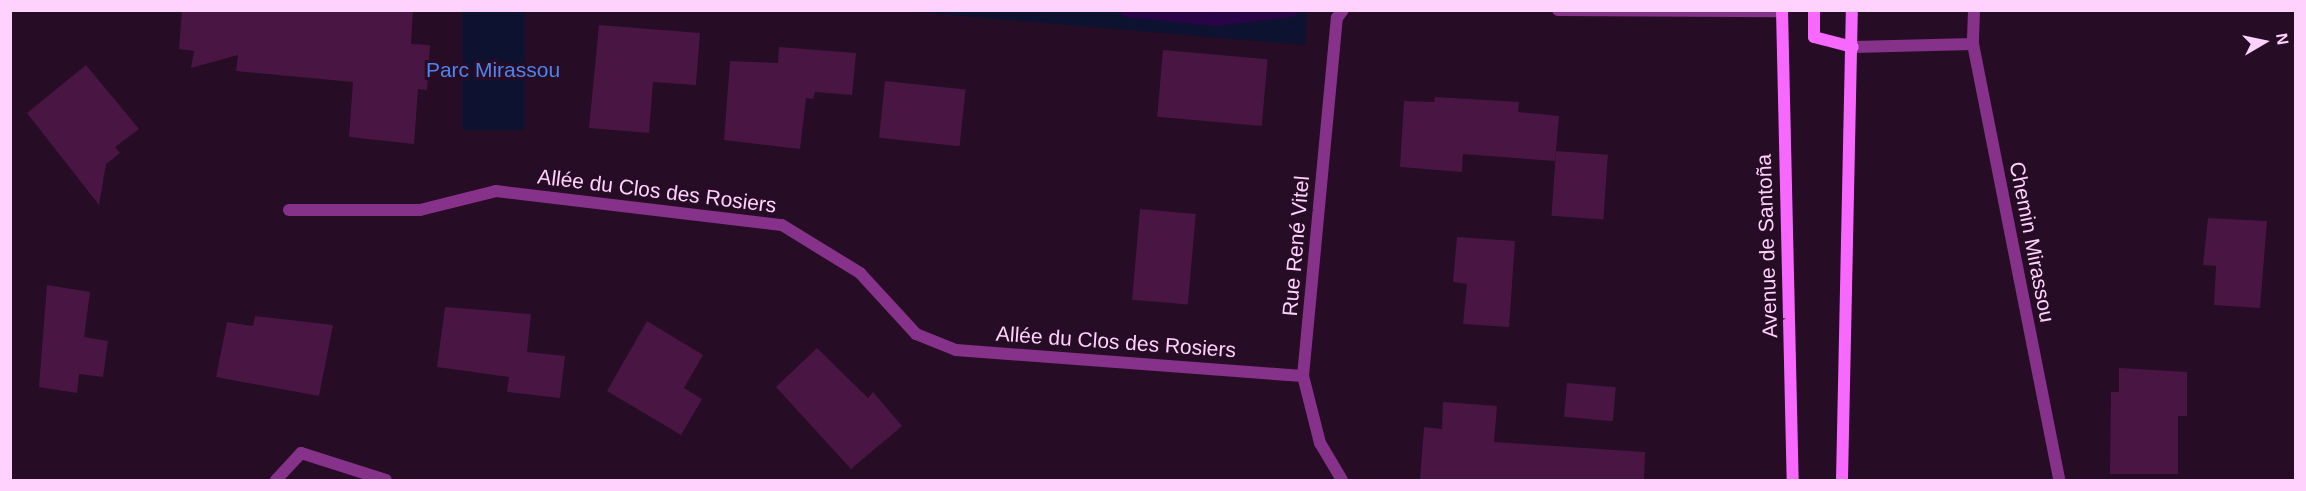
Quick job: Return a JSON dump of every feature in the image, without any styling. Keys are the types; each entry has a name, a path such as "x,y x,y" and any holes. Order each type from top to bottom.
{"main road":[{"path":"1814,10 1814,37 1852,46"},
{"path":"1842,480 1852,10"},
{"name":"Avenue de Santoña","path":"1782,11 1793,480"}],"street":[{"name":"Rue René Vitel","path":"1342,10 1337,18 1303,376 1320,443 1342,480"},
{"path":"1558,10 1782,11"},
{"name":"Chemin Mirassou","path":"1974,10 1973,44 2060,480"},
{"path":"1852,46 1973,44"},
{"name":"Allée du Clos des Rosiers","path":"289,210 420,210 496,191 782,225 860,273 916,334 956,350 1303,376"},
{"path":"276,480 301,453 386,480"}],"green space":[{"path":"1307,10 1305,45 903,11"},
{"name":"Parc Mirassou","path":"463,11 525,11 525,130 463,130"}],"building":[{"path":"182,10 413,10 411,44 430,45 427,90 418,89 414,144 349,137 353,82 236,71 238,55 191,68 194,51 179,49"},
{"path":"599,25 700,33 696,85 653,82 649,133 589,128"},
{"path":"779,47 856,53 852,95 815,92 813,99 806,98 800,149 724,140 730,61 778,63"},
{"path":"1163,50 1268,59 1262,126 1157,117"},
{"path":"86,65 139,129 115,147 120,153 106,164 99,205 27,113"},
{"path":"885,81 966,89 960,146 879,138"},
{"path":"1435,97 1519,102 1518,112 1559,116 1555,161 1463,154 1462,172 1400,167 1404,101 1434,102"},
{"path":"1556,151 1608,155 1603,219 1551,216"},
{"path":"1140,209 1196,214 1188,305 1132,300"},
{"path":"2208,218 2267,221 2260,308 2214,305 2216,266 2203,265"},
{"path":"1457,237 1515,241 1509,327 1463,324 1467,284 1453,282"},
{"path":"47,285 90,292 84,337 108,341 103,377 79,374 77,393 39,387"},
{"path":"445,307 531,314 527,352 565,356 560,398 507,392 509,377 437,367"},
{"path":"255,316 333,325 319,396 216,377 227,322 253,326"},
{"path":"647,321 703,355 684,388 702,399 681,435 607,391"},
{"path":"817,348 868,398 873,392 902,426 851,469 776,387"},
{"path":"2119,368 2187,372 2187,416 2178,416 2178,474 2110,474 2111,392 2119,392"},
{"path":"1567,383 1616,387 1613,421 1564,417"},
{"path":"1443,402 1497,406 1494,442 1645,452 1644,480 1420,480 1424,427 1442,429"}],"waterway":[{"path":"1127,10 1216,19 1291,10"}]}
